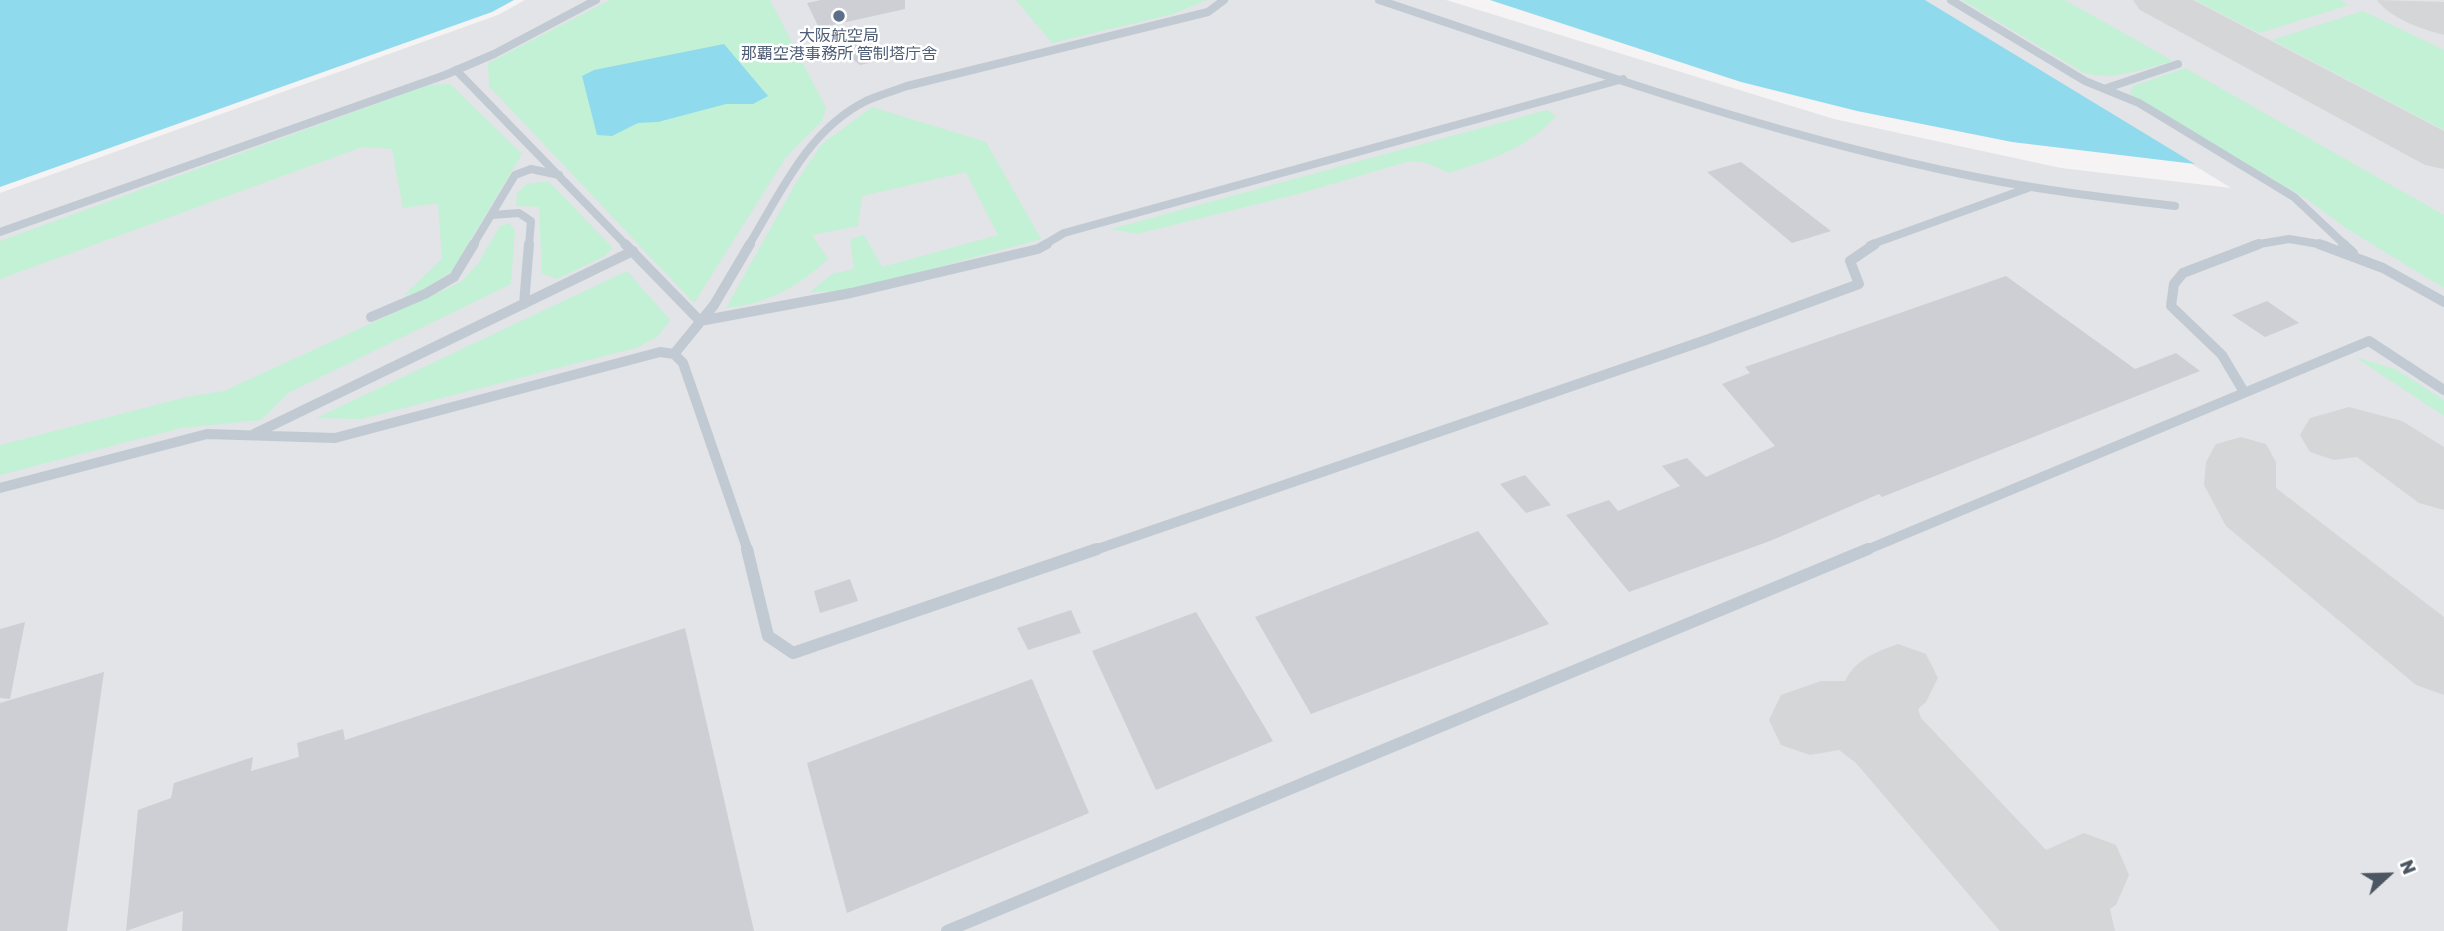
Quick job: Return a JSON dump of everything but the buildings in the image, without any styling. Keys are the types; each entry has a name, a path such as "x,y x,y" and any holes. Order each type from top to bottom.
{"lane":[{"path":"0,233 457,70 550,26 596,0"},
{"path":"674,354 714,305 803,155 830,125 866,101 907,86 1208,12 1224,0"},
{"path":"1379,0 1787,130 1956,175 2028,188 2175,206"},
{"path":"1951,0 2085,81 2139,103 2294,197 2353,253"},
{"path":"2104,89 2178,64"},
{"path":"457,70 700,321"},
{"path":"700,321 851,293 1038,249 1064,233 1623,79"},
{"path":"371,317 425,294 454,277 515,176 531,169 559,175"},
{"path":"0,488 207,434 335,438 660,352 674,354 683,363 748,551 768,636 793,653 1692,345 1859,284 1850,261 1868,246 2028,188"},
{"path":"492,215 519,213 531,221 524,304"},
{"path":"2244,392 2222,355 2171,306 2174,284 2183,273 2271,240 2302,241 2353,253 2444,302"},
{"path":"251,436 633,251"},
{"path":"947,931 2369,341 2444,390"}],"shaded area":[{"path":"525,0 1446,0 1834,119 2061,168 2231,188 1925,0 2444,0 2444,931 0,931 0,193 498,15"}],"green space":[{"path":"610,0 770,0 826,108 822,121 786,157 694,303 489,86 488,63"},
{"path":"1016,0 1207,0 1173,14 1052,43"},
{"path":"1962,0 2065,0 2173,61 2118,75 2084,73"},
{"path":"2195,0 2340,0 2349,5 2259,33"},
{"path":"2363,11 2444,50 2444,130 2272,40"},
{"path":"2185,68 2444,215 2444,288 2346,228 2308,200 2130,94 2133,86"},
{"path":"450,84 522,154 452,271 418,293 404,295 442,259 438,203 403,208 392,149 362,147 0,279 0,241 428,85"},
{"path":"872,107 986,142 1041,239 854,290 810,292 832,274 854,269 850,239 864,235 882,267 998,235 966,172 862,196 858,226 812,235 828,259 817,269 793,286 768,298 726,308 797,181 822,144"},
{"path":"1547,110 1556,116 1532,138 1494,158 1449,173 1427,163 1410,161 1298,194 1137,234 1111,229"},
{"path":"548,181 613,248 605,256 557,279 542,273 539,207 516,206 517,193 527,184"},
{"path":"509,223 515,230 511,284 288,393 261,420 181,428 0,475 0,445 187,397 224,391 461,282 478,264 500,226"},
{"path":"627,271 670,320 658,336 639,347 361,419 316,418"},
{"path":"2355,357 2395,369 2444,400 2444,416"}],"water":[{"path":"0,0 514,0 492,12 0,187"},
{"path":"1490,0 1925,0 2195,164 2012,142 1857,111 1741,82"},
{"path":"724,44 768,96 753,104 726,104 658,122 638,123 612,136 597,135 582,76 594,70"}],"taxiway":[{"path":"2157,0 2444,153"},
{"path":"2401,0 2444,20"},
{"path":"2334,435 2364,433 2378,438 2444,484"},
{"path":"2241,462 2239,485 2251,507 2444,662"},
{"path":"1885,737 1877,709 1879,694 1898,678"},
{"path":"1810,720 1831,715 1850,717 1885,737"},
{"path":"1885,737 2060,931"},
{"path":"2069,931 2065,915 2066,899 2072,885 2084,875"}],"place":[{"name":"大阪航空局 那覇空港事務所 管制塔庁舎","path":"839,16"}]}
